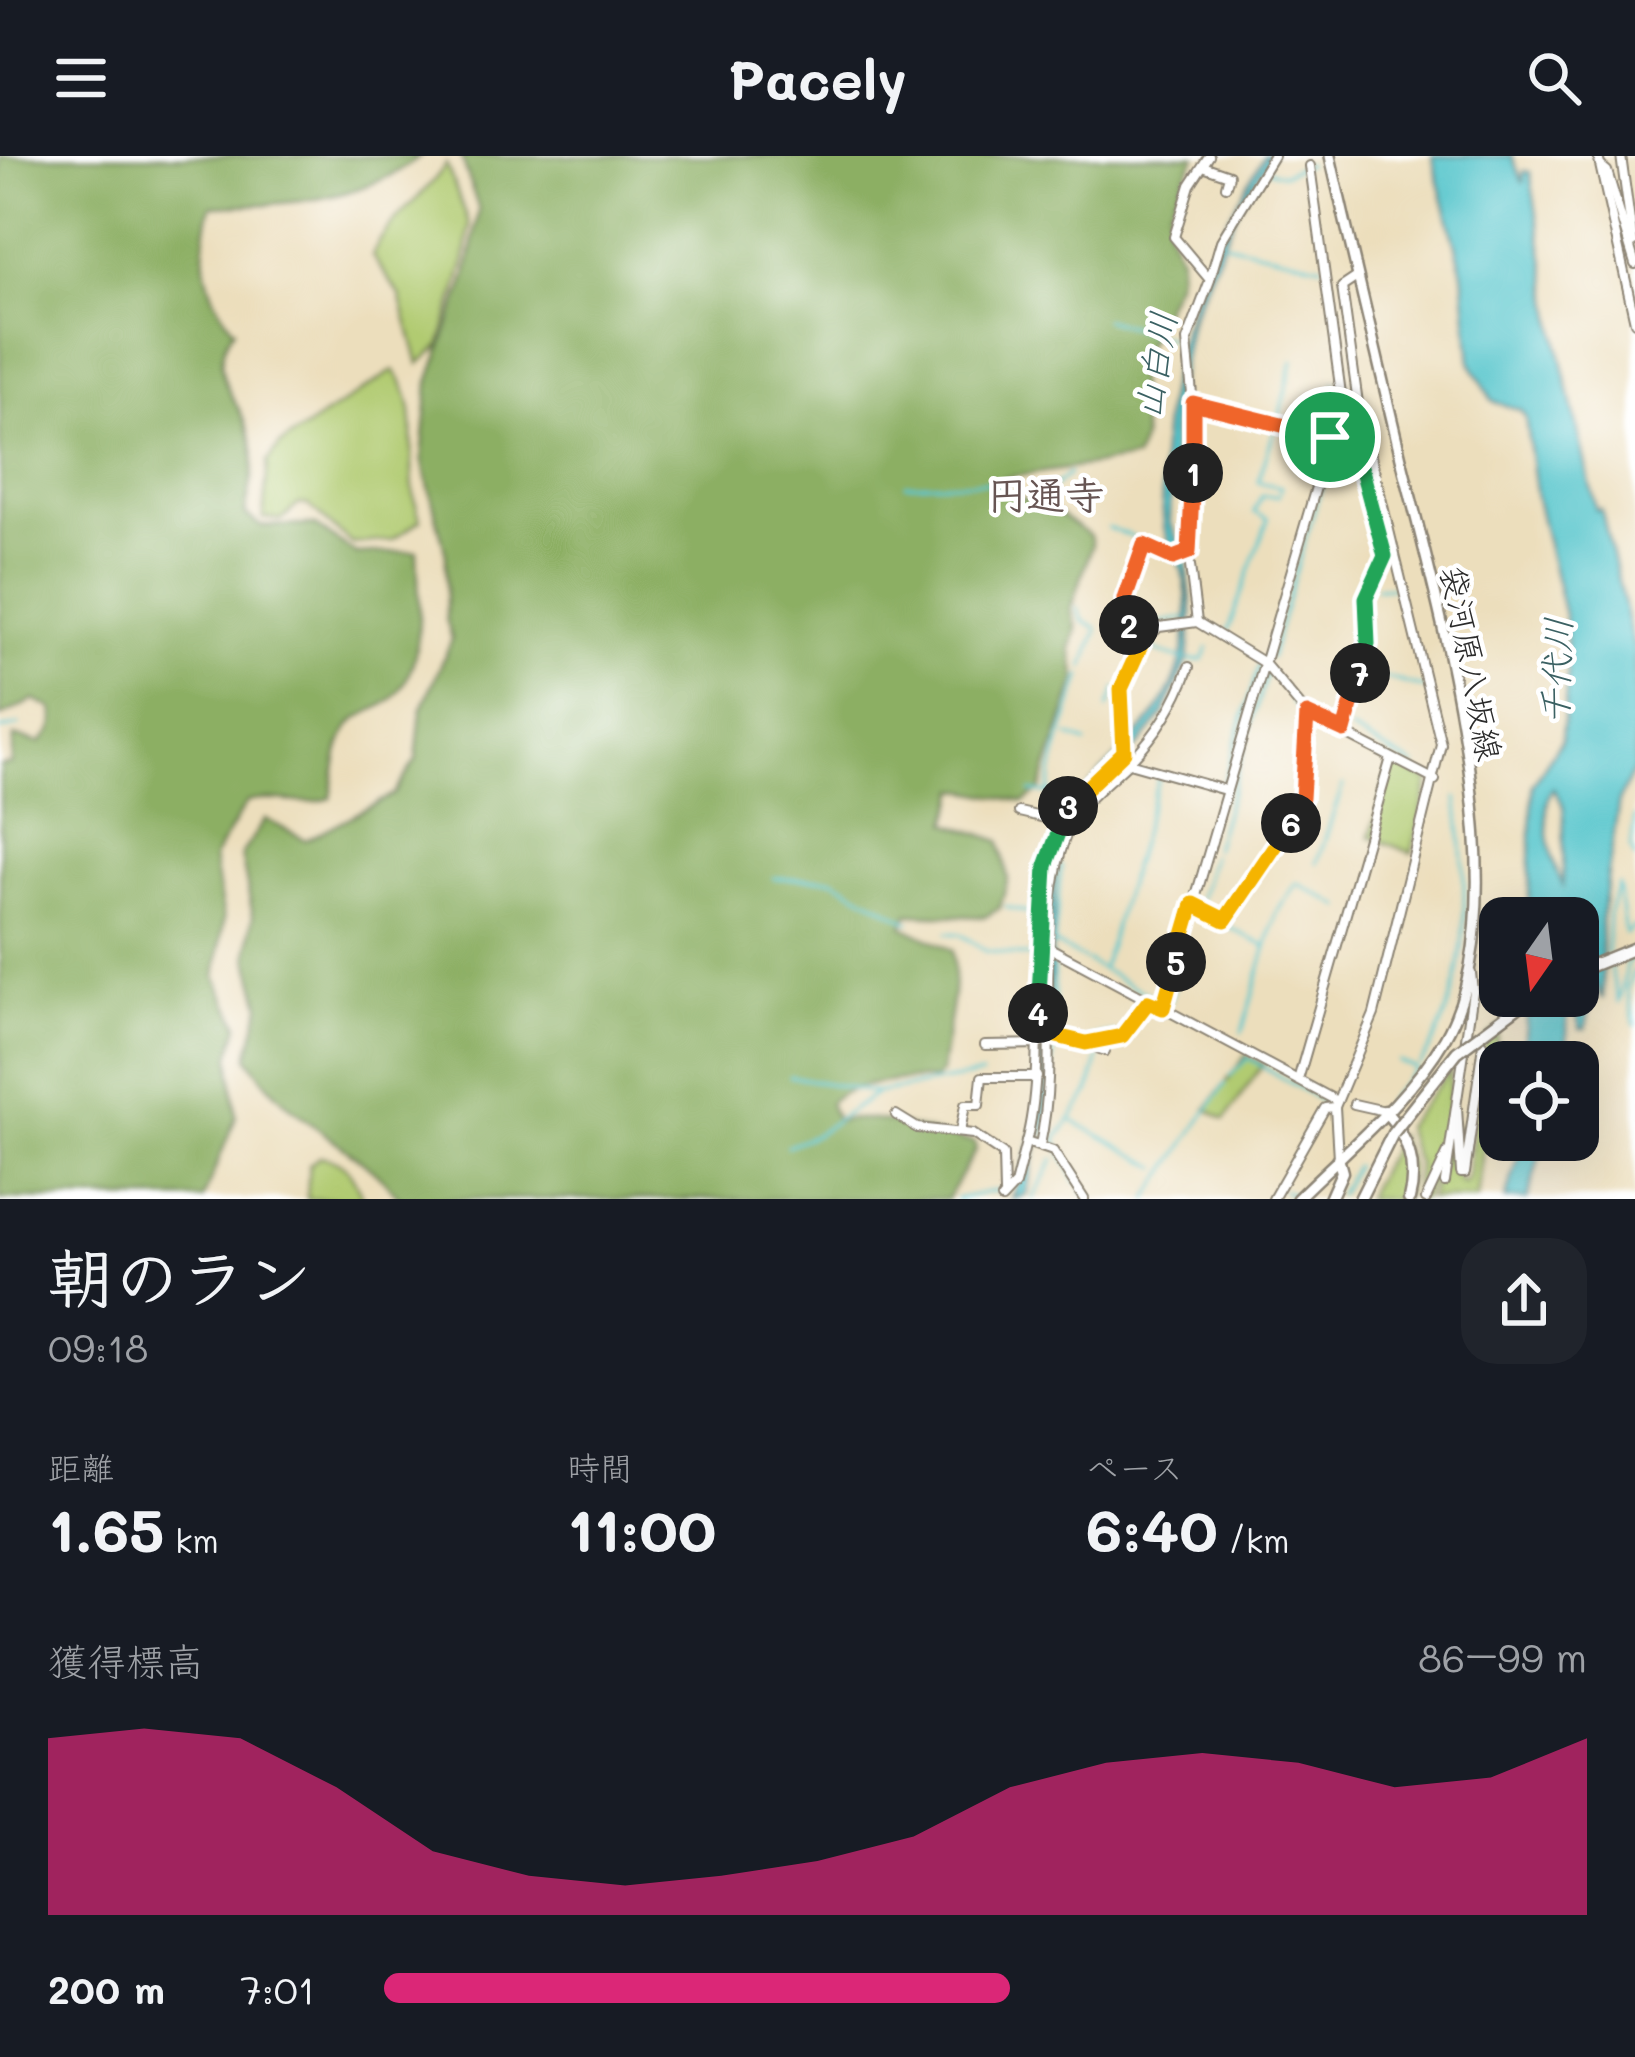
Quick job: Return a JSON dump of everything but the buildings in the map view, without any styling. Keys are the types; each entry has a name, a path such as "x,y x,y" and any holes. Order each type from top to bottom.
{"highway":[{"path":"1599,963 1635,948"},
{"path":"1360,1199 1393,1133 1456,1052 1504,1017"},
{"path":"1385,1111 1400,1128 1413,1166 1409,1199"},
{"path":"1330,1199 1342,1172 1338,1158"}],"main road":[{"name":"袋河原八坂線","path":"1297,1199 1385,1111 1446,1036 1471,973 1475,882 1465,732 1330,156"}],"street":[{"path":"1206,277 1174,237 1190,185 1209,156"},
{"path":"1192,622 1193,403 1188,333 1221,241 1273,156"},
{"path":"1621,156 1631,188 1635,260"},
{"path":"1600,160 1635,260"},
{"path":"1600,160 1635,322"},
{"path":"1203,166 1229,175 1226,186"},
{"path":"1163,1008 1342,402 1310,166"},
{"path":"1338,1158 1336,1104 1372,1022 1435,780 1439,727 1356,395 1342,287 1357,277"},
{"path":"1342,402 1356,395"},
{"path":"1193,403 1354,445 1385,556 1366,598 1368,644 1344,731"},
{"path":"1141,645 1128,622 1125,599 1144,545 1173,558 1189,552"},
{"path":"1003,1197 1015,1185 1037,1077 1042,899 1058,821 1124,752 1121,689 1141,645 1159,627 1192,622 1264,663 1307,714 1435,780"},
{"path":"1040,1144 1052,1030 1050,948 1066,833 1083,806 1128,763 1165,717 1189,667"},
{"path":"1193,904 1225,920 1292,821 1302,798 1307,714"},
{"path":"1298,1080 1391,758"},
{"path":"1128,763 1226,790"},
{"path":"1019,812 1058,821"},
{"path":"1050,948 1336,1104"},
{"path":"1445,1182 1473,991 1471,973"},
{"path":"1086,1043 1122,1036 1148,1002"},
{"path":"1360,1017 1372,1022"},
{"path":"1040,1032 1052,1030 1105,1051"},
{"path":"985,1046 1039,1044"},
{"path":"1455,1101 1465,1173 1479,1073"},
{"path":"960,1132 965,1105 979,1106 982,1077 1037,1077"},
{"path":"1273,1199 1325,1108 1336,1104"},
{"path":"1354,1105 1385,1111"},
{"path":"896,1115 917,1128 973,1133 1003,1154 1003,1197"},
{"path":"1026,1142 1053,1151 1084,1199"},
{"path":"1426,1199 1449,1151"}],"green space":[{"path":"0,156 421,156 397,172 347,192 294,202 211,206 207,223 206,271 216,300 234,329 221,362 223,376 253,449 245,514 261,526 315,525 356,554 417,551 419,606 417,645 405,681 391,700 349,727 331,798 247,802 213,858 224,919 216,977 239,1025 230,1056 236,1117 203,1199 0,1199 0,766 12,764 14,736 40,743 54,719 52,708 34,700 0,717"},
{"path":"461,156 1196,156 1169,209 1168,230 1180,256 1177,280 1136,366 1143,439 1135,459 1003,478 1004,493 1049,507 1090,536 1092,545 1071,610 1077,629 1071,649 1077,678 1040,791 1024,802 958,789 948,823 1000,841 1008,879 1000,908 985,917 908,914 903,926 952,950 953,998 941,1073 935,1080 862,1087 829,1103 836,1121 888,1122 974,1142 976,1149 947,1199 400,1199 363,1162 282,1100 248,1057 261,1005 248,956 253,916 241,855 265,819 306,840 394,794 416,760 421,711 452,639 446,619 446,555 422,459 429,382 467,276 479,210"},
{"path":"446,164 470,225 464,266 440,346 419,364 400,295 372,256 387,231"},
{"path":"394,370 410,405 412,481 421,520 392,540 352,544 308,505 299,504 281,520 263,518 268,462 280,445"},
{"path":"1392,762 1429,781 1412,853 1370,837"},
{"path":"1498,1027 1496,1041 1485,1041"},
{"path":"1246,1055 1263,1064 1225,1120 1207,1109"},
{"path":"1450,1070 1447,1144 1423,1199 1414,1199 1417,1164 1404,1127"},
{"path":"1479,1089 1482,1161 1477,1199 1429,1199 1458,1123 1457,1179 1463,1184"},
{"path":"1398,1135 1410,1167 1405,1199 1365,1199"},
{"path":"320,1156 348,1170 363,1199 307,1199 309,1165"}],"water":[{"path":"1264,156 1271,156 1239,206 1190,320 1173,412 1170,522 1186,557 1192,613 1188,660 1163,715 1123,765 1077,809 1056,859 1044,1115 1026,1195 1012,1199 1039,1107 1040,934 1048,871 1067,816 1158,710 1182,657 1186,588 1165,531 1161,476 1171,379 1198,286"},
{"path":"1432,156 1512,156 1523,183 1524,171 1530,172 1559,347 1635,652 1635,768 1619,800 1601,921 1603,999 1599,991 1599,897 1529,897 1533,784 1562,739 1565,619 1536,498 1525,416 1519,409 1493,402 1471,363 1463,272","holes":["1553,788 1564,806 1563,885 1548,836 1547,808"]},
{"path":"1526,1017 1567,1017 1567,1041 1525,1041"},
{"path":"1518,1161 1538,1161 1528,1199 1505,1199"}],"waterway":[{"path":"1269,170 1282,174 1307,164"},
{"path":"1225,243 1322,265"},
{"name":"山白川","path":"1104,319 1170,339"},
{"path":"1279,418 1293,361"},
{"path":"1328,432 1335,383"},
{"path":"1338,426 1341,418"},
{"path":"1228,630 1268,519 1254,512 1262,496 1278,496 1282,487 1258,482 1275,428"},
{"path":"1270,658 1333,447"},
{"path":"1028,494 1053,487 1069,474"},
{"path":"905,484 985,482 1008,490"},
{"path":"1108,528 1126,534"},
{"path":"1128,534 1142,542"},
{"path":"1376,588 1398,587"},
{"path":"1077,608 1083,621 1097,628"},
{"path":"1161,623 1185,618"},
{"path":"1084,667 1097,631"},
{"path":"1145,647 1181,659"},
{"path":"1189,660 1203,660 1208,648"},
{"path":"1223,785 1259,665"},
{"path":"1214,849 1267,672"},
{"path":"1365,672 1424,688"},
{"path":"1049,792 1082,675"},
{"path":"1108,708 1117,688"},
{"path":"1291,701 1303,717"},
{"path":"0,730 19,725"},
{"path":"1350,730 1415,766"},
{"path":"1068,736 1086,743"},
{"path":"1116,779 1128,768"},
{"path":"1102,969 1159,776"},
{"path":"1086,808 1109,785"},
{"path":"1317,863 1343,785"},
{"path":"1031,792 1069,796"},
{"path":"1420,1064 1450,1002 1463,936 1457,798"},
{"path":"1057,817 1067,802"},
{"path":"1635,817 1631,848 1635,858"},
{"path":"1199,902 1212,856"},
{"path":"1054,946 1061,866"},
{"path":"773,878 833,879 909,922"},
{"path":"1242,1032 1277,912 1297,883 1342,907"},
{"path":"1607,953 1609,912 1618,885 1625,934 1635,926"},
{"path":"1006,907 1038,915"},
{"path":"1204,914 1214,919"},
{"path":"1225,925 1265,946"},
{"path":"947,933 960,934 986,951 1033,957"},
{"path":"1169,1003 1187,940"},
{"path":"1057,945 1158,1000"},
{"path":"1053,957 1055,1027"},
{"path":"1609,963 1619,1003 1627,962 1635,958"},
{"path":"1635,970 1627,988 1635,1025"},
{"path":"1090,1039 1116,1034"},
{"path":"1045,1134 1055,1037"},
{"path":"1077,1182 1056,1140 1089,1093 1100,1053"},
{"path":"1230,1076 1248,1058 1324,1103"},
{"path":"1386,1102 1416,1068 1398,1061"},
{"path":"790,1076 875,1093 982,1075"},
{"path":"1148,1199 1226,1083"},
{"path":"787,1146 816,1134 874,1095"},
{"path":"1329,1112 1332,1151"},
{"path":"1073,1121 1158,1167"},
{"path":"1301,1143 1309,1128"},
{"path":"1033,1199 1054,1159"},
{"path":"1338,1196 1354,1166"},
{"path":"1268,1199 1278,1182"},
{"path":"956,1199 998,1190"},
{"path":"1082,1190 1091,1199"},
{"path":"1283,1191 1294,1195"}],"district":[{"name":"円通寺","path":"1046,493"}],"route":[{"path":"1193,403 1330,437 1354,445 1385,556 1366,598 1368,644 1344,731 1307,714 1297,813 1225,920 1193,904 1163,1008 1148,1002 1122,1036 1086,1043 1052,1030 1040,1032 1046,866 1066,808 1124,752 1121,689 1141,645 1132,634 1125,599 1144,545 1173,558 1189,552 1196,437 1193,403"}],"water label":[{"name":"千代川","path":"1555,671"}]}
